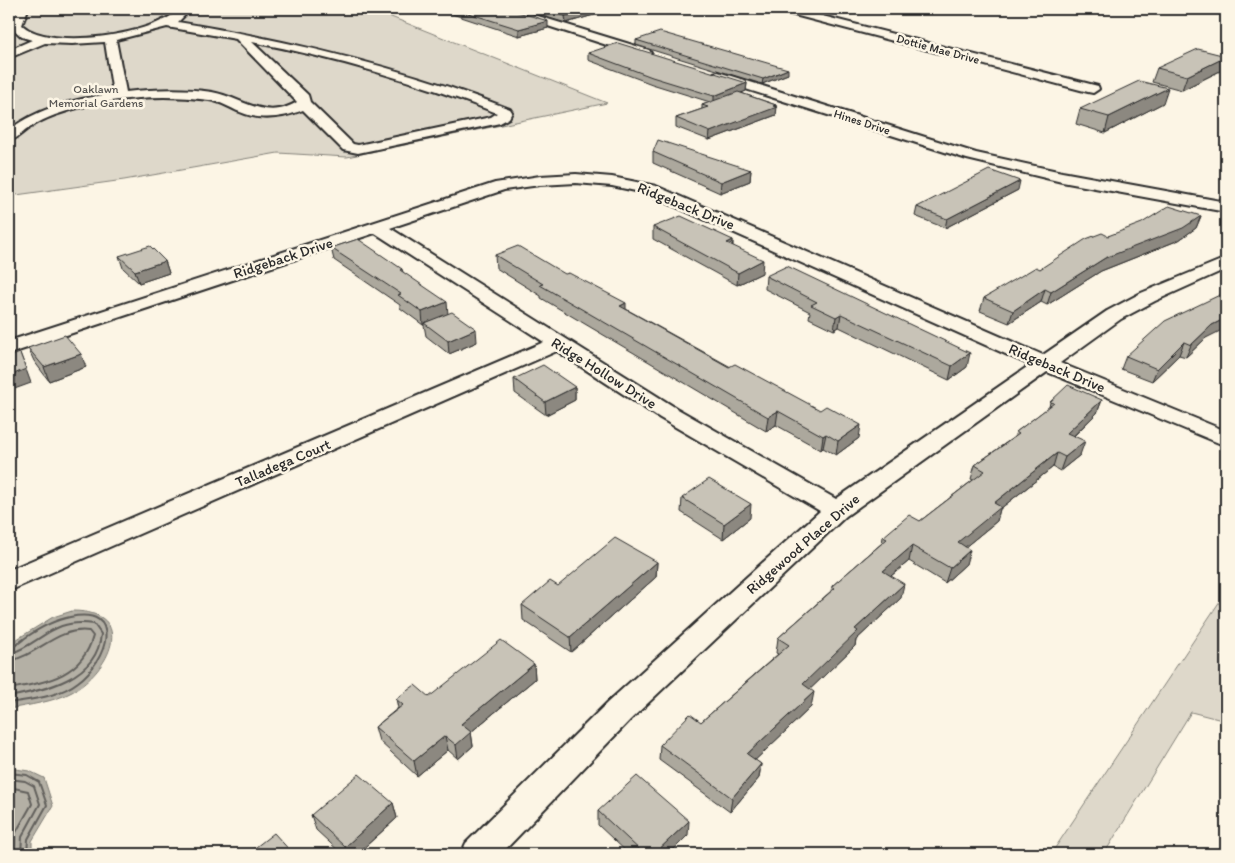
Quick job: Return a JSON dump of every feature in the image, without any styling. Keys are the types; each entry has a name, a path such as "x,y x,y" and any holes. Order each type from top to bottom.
{"street":[{"path":"23,9 17,28 25,34 44,39 69,41 110,38 140,33 168,24 182,16 186,9"},
{"path":"505,9 658,57"},
{"name":"Dottie Mae Drive","path":"783,9 1093,89"},
{"path":"168,24 240,36 286,44 454,91 505,112 504,116 495,120 358,149 348,147 304,103 303,98 240,36"},
{"path":"110,38 120,96"},
{"path":"9,54 44,39"},
{"name":"Hines Drive","path":"705,72 972,156 1062,177 1226,207"},
{"path":"9,137 23,126 49,114 82,104 120,96 168,93 200,94 220,98 259,113 287,110 304,103"},
{"name":"Ridgeback Drive","path":"9,348 501,186 542,178 576,177 616,180 650,189 1043,363 1226,439"},
{"name":"Ridge Hollow Drive","path":"377,228 668,413 837,510"},
{"name":"Ridgewood Place Drive","path":"478,854 619,711 837,510 1043,363 1114,315 1148,297 1226,263"},
{"name":"Talladega Court","path":"9,582 557,344"}],"green space":[{"name":"Oaklawn Memorial Gardens","path":"9,9 371,9 607,103 347,157 278,153 124,180 9,196"},
{"path":"1226,592 1226,721 1191,712 1104,854 1051,854"}],"water":[{"path":"72,611 93,614 105,621 111,631 111,644 106,658 85,683 72,692 49,701 9,709 9,644 53,617"},
{"path":"9,768 29,771 44,778 53,806 32,841 32,854 9,854"}],"building":[{"path":"455,9 508,9 548,21 519,29"},
{"path":"541,9 592,9 565,16"},
{"path":"660,32 788,69 763,79 636,40"},
{"path":"618,43 747,83 714,96 652,77 588,53"},
{"path":"1198,49 1226,57 1187,76 1157,68"},
{"path":"1139,81 1168,88 1109,117 1080,109"},
{"path":"738,92 776,105 773,106 777,107 710,132 676,118 708,107 702,105"},
{"path":"658,140 751,170 721,182 653,152"},
{"path":"989,170 1020,181 947,219 917,207"},
{"path":"1169,206 1201,216 1183,228 1105,258 1051,292 1045,289 1013,311 984,298 1036,267 1040,269 1086,239 1102,233 1108,236 1142,223"},
{"path":"681,216 733,240 727,243 763,260 738,273 653,227"},
{"path":"358,239 447,302 422,312 398,295 401,294 331,248"},
{"path":"150,246 165,261 135,271 119,256"},
{"path":"518,246 565,274 569,273 626,303 620,306 729,367 735,364 820,410 826,406 861,425 838,441 826,434 823,436 778,411 768,417 540,285 543,284 495,255"},
{"path":"787,266 970,353 952,366 841,314 836,317 811,305 817,302 766,276"},
{"path":"1226,292 1226,318 1212,325 1191,345 1184,342 1157,369 1126,356 1165,321"},
{"path":"452,312 476,329 448,341 424,323"},
{"path":"65,335 81,354 44,367 28,348"},
{"path":"20,353 26,369 9,376 9,357"},
{"path":"543,365 575,387 545,402 514,379"},
{"path":"1068,385 1102,400 1067,433 1085,441 1065,457 1057,453 994,503 1001,507 958,542 970,550 950,568 912,546 883,571 904,584 855,629 858,631 803,684 814,692 747,754 761,764 732,798 660,745 690,714 701,722 789,645 778,638 835,588 832,586 887,539 883,537 909,515 920,521 985,471 975,465 1019,434 1016,432 1054,403 1050,402"},
{"path":"709,479 751,504 724,524 682,498"},
{"path":"615,538 657,562 570,637 522,605 550,581 558,586"},
{"path":"501,640 534,664 461,724 471,732 456,745 445,736 414,761 375,727 403,705 396,699 415,685 429,697"},
{"path":"359,774 393,803 345,847 311,815"},
{"path":"637,776 689,821 654,854 644,854 598,811"},
{"path":"274,833 293,854 247,854"}]}
